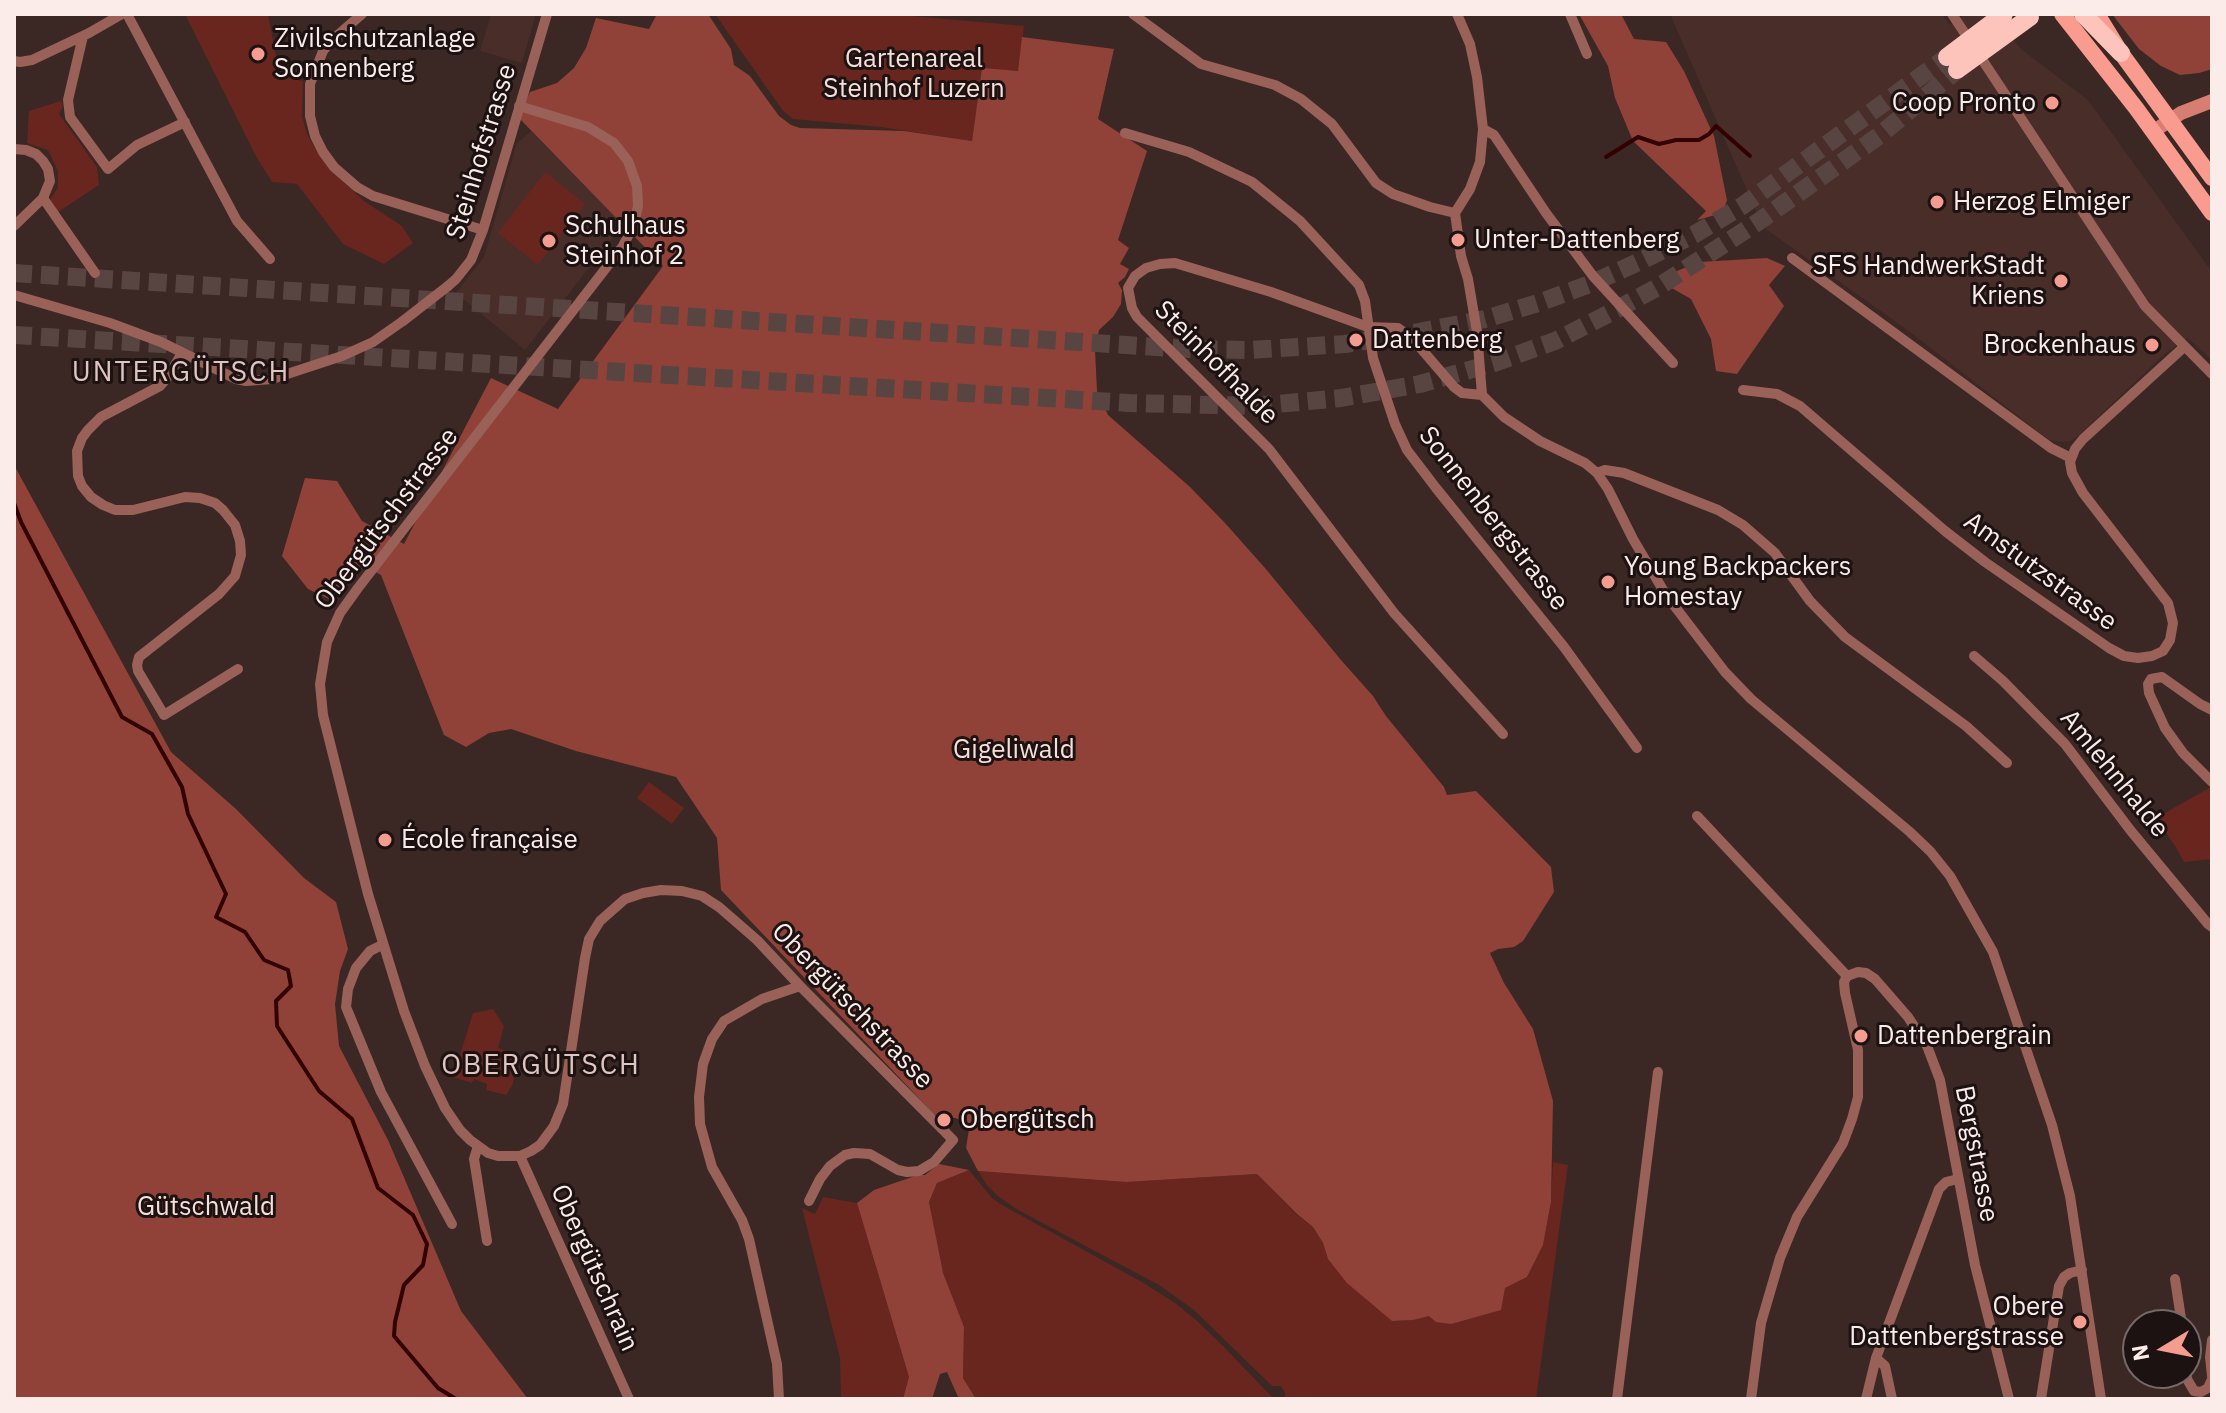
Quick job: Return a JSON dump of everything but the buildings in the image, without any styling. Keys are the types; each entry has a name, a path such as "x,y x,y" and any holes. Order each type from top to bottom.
{"highway":[{"path":"2004,14 1952,64 2034,15"},
{"path":"2083,14 2121,53"}],"main road":[{"path":"2062,14 2154,131 2212,213"},
{"path":"2097,14 2121,53 2212,178"},
{"path":"2154,131 2170,120 2212,101"}],"street":[{"path":"14,61 32,60 125,14 237,221 270,259"},
{"path":"362,14 323,51 310,84 310,116 323,152 334,167 373,196 483,230"},
{"name":"Steinhofstrasse","path":"14,295 110,323 161,342 246,381 264,381 357,350 403,321 448,286 471,260 483,230 547,14"},
{"path":"1133,14 1201,64 1275,85 1301,99 1332,124 1376,183 1393,194 1455,213"},
{"path":"1457,14 1470,44 1483,129 1480,162 1470,189 1455,213 1477,332 1482,395 1504,417 1597,473 1666,595 1725,672 1754,702 1930,851 1971,910 1993,952 2049,1116 2070,1196 2101,1399"},
{"path":"1570,14 1587,54"},
{"path":"1952,14 2139,297 2212,374"},
{"path":"83,36 68,100 70,117 108,169 137,145 185,122"},
{"name":"Obergütschstrasse","path":"478,1146 452,1120 425,1066 404,1011 382,945 323,715 320,684 327,642 343,610 623,246 634,224 638,206 637,186 628,161 614,143 588,127 519,106"},
{"path":"1483,129 1494,135 1593,276 1673,363"},
{"path":"1125,133 1189,152 1252,182 1300,221 1359,285 1365,301 1368,327"},
{"path":"14,149 36,154 48,169 50,181 43,198 14,226"},
{"path":"43,198 95,273"},
{"path":"1792,258 2051,448 2071,458 2083,439 2184,347"},
{"name":"Steinhofhalde","path":"1368,327 1175,263 1146,268 1135,276 1128,288 1137,317 1269,449 1394,613 1503,734"},
{"name":"Sonnenbergstrasse","path":"1482,395 1462,393 1454,387 1405,332 1398,328 1368,327 1373,358 1407,450 1564,647 1637,748"},
{"path":"182,353 160,386 101,417 88,430 77,451 78,476 91,497 115,510 133,510 185,497 215,503 223,510 235,525 240,541 241,555 235,576 219,594 139,657 137,665 164,715 238,669"},
{"name":"Amstutzstrasse","path":"1743,390 1777,394 1800,406 1985,562 2109,648 2124,656 2152,656 2163,651 2170,640 2173,623 2168,603 2083,493 2072,473 2071,458"},
{"path":"1597,473 1605,470 1624,473 1718,510 1743,525 1775,553 1810,601 1845,637 1966,726 2007,763"},
{"name":"Amlehnhalde","path":"1974,656 2065,744 2131,831 2212,927"},
{"path":"2212,710 2162,677 2151,679 2148,684 2165,728 2183,753 2212,782"},
{"path":"1697,816 1847,976 1845,993 1858,1050 1858,1097 1852,1119 1843,1143 1797,1217 1780,1258 1761,1323 1751,1399"},
{"name":"Obergütschstrasse","path":"520,1156 540,1145 554,1126 563,1104 589,939 600,921 625,899 661,890 682,891 702,896 757,940 953,1140 934,1162 919,1171 898,1170 870,1154 845,1155 830,1166 809,1201"},
{"path":"382,945 370,951 356,968 348,989 346,1007 381,1092 452,1224"},
{"name":"Bergstrasse","path":"1847,976 1858,972 1875,979 1908,1017 1927,1046 1940,1080 1975,1265 2009,1399"},
{"path":"779,1399 777,1364 749,1239 742,1220 712,1167 700,1124 699,1097 703,1064 712,1039 724,1021 762,999 800,986"},
{"path":"1617,1399 1658,1072"},
{"path":"487,1241 474,1159 478,1146 498,1156 520,1156"},
{"name":"Obergütschrain","path":"520,1156 629,1399"},
{"path":"1866,1399 1876,1358 1939,1189 1946,1182 1958,1179"},
{"path":"2041,1399 2059,1286 2064,1277 2082,1270"},
{"path":"2175,1279 2180,1309"},
{"path":"2193,1389 2201,1392 2208,1388 2212,1378 2212,1340"},
{"path":"1876,1358 1885,1366 1892,1399"}],"shaded area":[{"path":"491,14 536,14 522,63 480,51"},
{"path":"1670,14 1942,14 1950,25 1965,14 1993,14 2021,49 2088,100 2212,272 2212,360 2188,338 2167,352 2071,441 2049,440 1910,332 1763,227"},
{"name":"Schulhaus Steinhof 2","path":"531,131 623,224 525,350 456,293 484,257 517,143"}],"green space":[{"path":"185,14 268,14 280,76 303,81 302,116 315,148 331,170 364,201 402,226 413,243 384,264 343,244 297,184 272,182"},
{"name":"Gigeliwald","path":"657,14 708,14 731,49 734,65 750,76 779,116 800,128 904,131 972,141 982,68 1018,71 1022,37 1114,49 1098,119 1147,151 1118,240 1129,248 1120,264 1129,269 1118,283 1122,290 1121,304 1099,330 1095,350 1097,391 1108,415 1190,487 1225,523 1373,696 1447,795 1476,791 1551,867 1554,892 1523,941 1514,947 1490,953 1504,983 1533,1029 1553,1101 1551,1202 1543,1245 1527,1277 1505,1288 1501,1310 1451,1324 1436,1322 1429,1316 1392,1321 1347,1283 1328,1259 1313,1227 1257,1174 1126,1182 978,1171 966,1148 969,1129 963,1122 933,1113 721,890 717,838 676,777 576,751 511,729 489,733 466,747 444,735 381,575 365,566 329,599 308,589 282,556 305,478 337,481 362,521 404,544 491,378 558,409 663,266 518,117 530,92 557,83 574,68 586,48 596,18 649,29"},
{"name":"Gartenareal Steinhof Luzern","path":"715,14 890,14 1024,26 1018,71 982,69 972,141 881,127 793,119 783,111"},
{"path":"1579,14 1621,14 1634,39 1666,42 1684,71 1714,136 1727,200 1723,213 1697,220 1706,211 1633,141 1615,98 1608,66"},
{"path":"2112,14 2212,14 2212,69 2180,75 2161,66 2139,49"},
{"path":"61,101 63,107 59,114 97,167 99,185 58,212 50,200 58,187 58,171 48,150 27,143 29,111"},
{"path":"545,172 585,204 538,265 498,233"},
{"path":"1767,258 1785,266 1769,285 1784,306 1737,374 1716,371 1711,339 1691,299 1668,286 1677,271 1699,262"},
{"name":"Gütschwald","path":"14,465 171,752 236,809 304,878 336,902 348,949 340,971 335,1004 339,1046 388,1140 461,1311 528,1399 14,1399"},
{"path":"649,782 684,808 672,824 637,798"},
{"path":"2211,787 2212,859 2184,862 2156,818"},
{"path":"493,1009 504,1026 498,1048 515,1054 513,1084 506,1095 486,1090 487,1084 474,1079 472,1083 453,1077 473,1013"},
{"path":"1553,1162 1568,1165 1536,1399 1285,1399 1281,1386 1272,1386 1194,1310 1159,1285 1018,1210 999,1197 978,1171 1126,1182 1257,1174 1313,1227 1328,1259 1392,1321 1403,1321 1429,1316 1527,1277 1543,1245 1551,1202"},
{"path":"939,1164 969,1170 937,1183 929,1202 943,1273 964,1327 963,1378 976,1399 959,1399 947,1372 940,1374 932,1399 903,1399 909,1377 857,1203 874,1190 925,1175"},
{"path":"969,1170 992,1198 1002,1205 1175,1303 1225,1348 1274,1399 976,1399 963,1378 964,1327 942,1273 929,1202 937,1183"},
{"path":"823,1197 857,1203 909,1377 903,1399 841,1399 840,1358 802,1208 815,1214"}],"waterway":[{"path":"1606,157 1638,137 1659,144 1699,140 1716,126 1750,156"},
{"path":"14,503 122,717 152,734 182,787 188,814 226,894 216,917 245,932 264,960 288,970 291,986 276,1001 277,1026 319,1091 352,1119 378,1188 413,1215 427,1244 423,1265 404,1285 394,1336 438,1388 456,1399"}],"tunnel":[{"path":"14,273 1188,349 1250,350 1345,344 1485,319 1590,284 1643,260 1742,206 1947,57"},
{"path":"14,335 1129,403 1255,406 1341,398 1420,384 1494,363 1555,341 1610,313 1658,287 1758,222 1880,135 1957,70"}],"place":[{"name":"Zivilschutzanlage Sonnenberg","path":"258,54"},
{"name":"Coop Pronto","path":"2052,103"},
{"name":"Herzog Elmiger","path":"1937,202"},
{"name":"Unter-Dattenberg","path":"1458,240"},
{"name":"Schulhaus Steinhof 2","path":"549,241"},
{"name":"SFS HandwerkStadt Kriens","path":"2061,281"},
{"name":"Dattenberg","path":"1356,340"},
{"name":"Brockenhaus","path":"2152,345"},
{"name":"Young Backpackers Homestay","path":"1608,582"},
{"name":"École française","path":"385,840"},
{"name":"Dattenbergrain","path":"1861,1036"},
{"name":"Obergütsch","path":"944,1120"},
{"name":"Obere Dattenbergstrasse","path":"2080,1322"}],"district":[{"name":"UNTERGÜTSCH","path":"181,373"},
{"name":"OBERGÜTSCH","path":"541,1066"}]}
